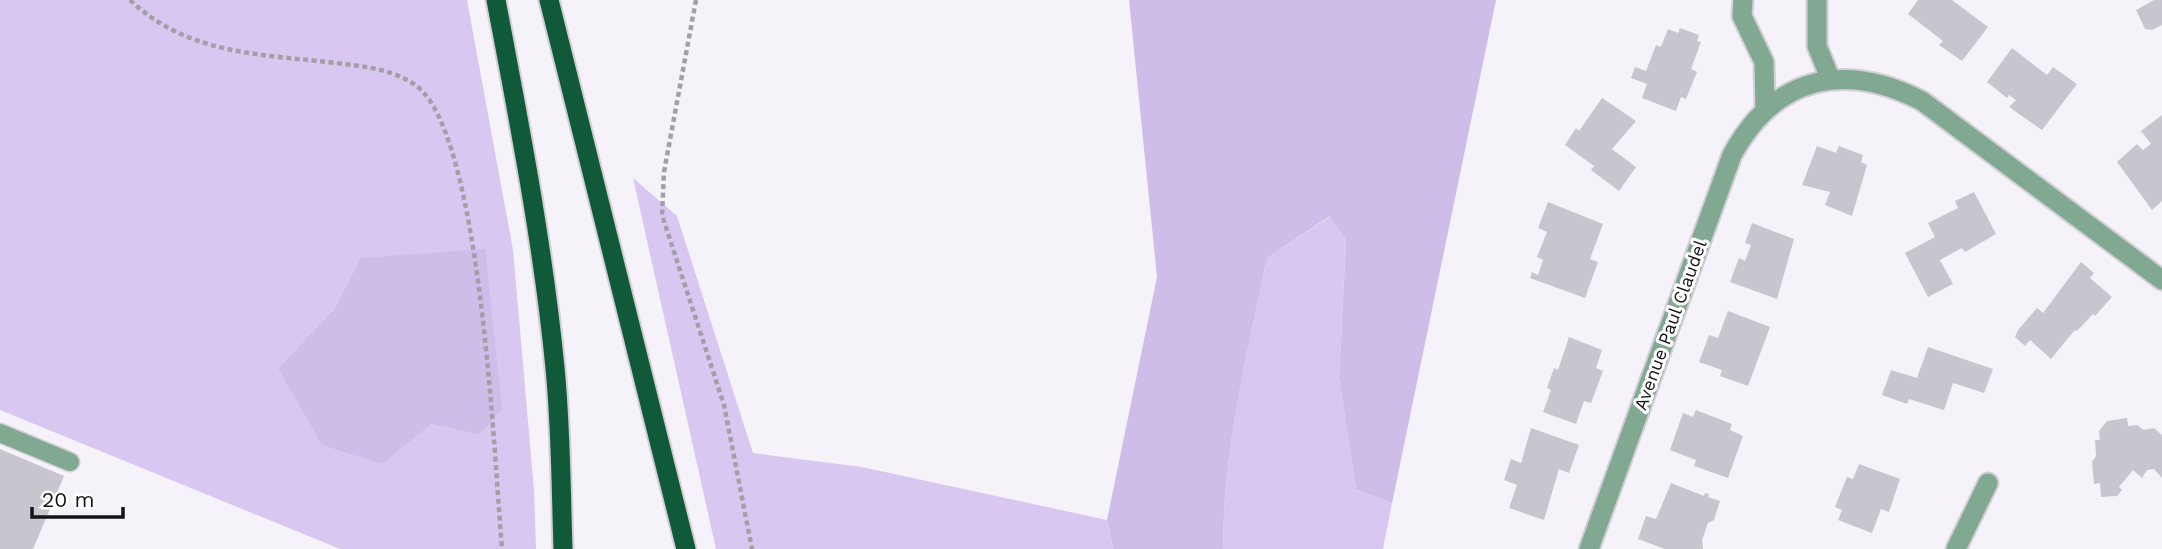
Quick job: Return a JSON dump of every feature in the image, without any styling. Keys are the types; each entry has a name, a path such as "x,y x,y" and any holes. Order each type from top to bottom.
{"highway":[{"path":"496,0 535,209 548,305 561,437 563,549"},
{"path":"549,0 687,549"}],"street":[{"path":"1743,0 1742,16 1764,62 1765,108"},
{"path":"1817,0 1817,46 1830,78"},
{"name":"Avenue Paul Claudel","path":"1589,549 1732,155 1748,128 1765,108 1795,90 1830,78 1878,83 1922,101 2162,280"},
{"path":"1956,549 1988,483"}],"lane":[{"path":"0,433 70,462"}],"path":[{"path":"130,0 150,19 186,38 220,49 368,67 397,75 419,89 439,115 465,205 480,296 502,549"},
{"path":"696,0 664,172 662,215 724,405 752,549"}],"shaded area":[{"path":"0,0 467,0 513,250 534,490 536,549 340,549 0,410","holes":["362,258 479,435 431,424 278,368 335,308"]},
{"path":"1129,0 1496,0 1392,503 1356,489 1339,378 1346,239 1330,216 1267,258 1232,439 1223,549 1113,549 1107,520 1157,277"},
{"path":"633,178 677,216 753,453 862,467 1107,520 1113,549 716,549"},
{"path":"1331,216 1346,238 1339,378 1356,489 1392,503 1383,549 1223,549 1232,439 1267,258"},
{"path":"485,249 502,409 479,435 431,424 382,464 322,445 278,368 335,308 361,258"}],"building":[{"path":"1918,0 1952,0 1988,27 1962,61 1939,45 1943,41 1908,14"},
{"path":"2154,0 2162,0 2162,25 2152,30 2145,29 2136,10"},
{"path":"1680,28 1699,35 1697,41 1701,42 1691,69 1697,72 1686,99 1681,97 1676,111 1642,98 1647,84 1631,78 1635,67 1646,71 1656,45 1661,47 1668,29 1678,33"},
{"path":"2012,48 2047,75 2053,67 2077,84 2042,130 2009,107 2016,100 2009,95 2007,98 1987,82"},
{"path":"1602,98 1636,121 1612,149 1636,167 1619,191 1591,170 1594,166 1565,145 1576,128 1579,131"},
{"path":"2162,115 2162,201 2152,210 2117,162 2137,144 2143,150 2151,144 2141,131"},
{"path":"1817,146 1836,153 1839,146 1863,155 1861,162 1867,165 1852,216 1825,205 1830,192 1802,185"},
{"path":"1974,192 1996,234 1965,252 1962,248 1940,260 1953,284 1928,297 1905,253 1935,237 1928,223 1958,208 1955,201"},
{"path":"1548,202 1603,224 1590,259 1598,262 1585,298 1530,278 1532,272 1538,275 1543,260 1537,257 1547,232 1538,228"},
{"path":"1752,223 1794,239 1777,299 1730,282 1739,258 1745,261 1751,245 1745,243"},
{"path":"2081,262 2094,273 2090,278 2112,297 2095,316 2093,314 2074,331 2051,359 2030,340 2025,346 2015,337 2037,308 2043,313"},
{"path":"1728,311 1770,327 1748,386 1720,376 1722,370 1699,362 1709,335 1718,338"},
{"path":"1569,337 1602,350 1596,368 1603,371 1591,403 1584,401 1576,424 1543,412 1551,390 1547,388 1554,368 1558,370"},
{"path":"1928,347 1993,369 1984,393 1953,383 1944,410 1909,399 1907,404 1882,395 1891,370 1917,378"},
{"path":"1696,410 1732,424 1730,430 1743,436 1728,478 1694,466 1696,460 1670,450 1683,413 1693,417"},
{"path":"2127,418 2128,426 2137,425 2144,430 2154,428 2162,435 2162,478 2154,469 2147,470 2142,478 2133,470 2119,487 2122,490 2117,496 2101,497 2100,483 2094,484 2092,462 2096,456 2095,440 2100,440 2099,431 2107,421"},
{"path":"1531,428 1579,445 1569,473 1559,469 1544,520 1509,508 1517,485 1504,480 1511,459 1521,463"},
{"path":"0,449 64,476 33,549 0,549"},
{"path":"1859,464 1900,479 1889,512 1881,509 1872,533 1838,520 1842,510 1835,507 1847,477 1853,479"},
{"path":"1671,483 1704,496 1705,493 1709,494 1708,497 1720,501 1714,520 1708,523 1702,540 1703,549 1665,549 1638,539 1646,516 1656,519"}]}
